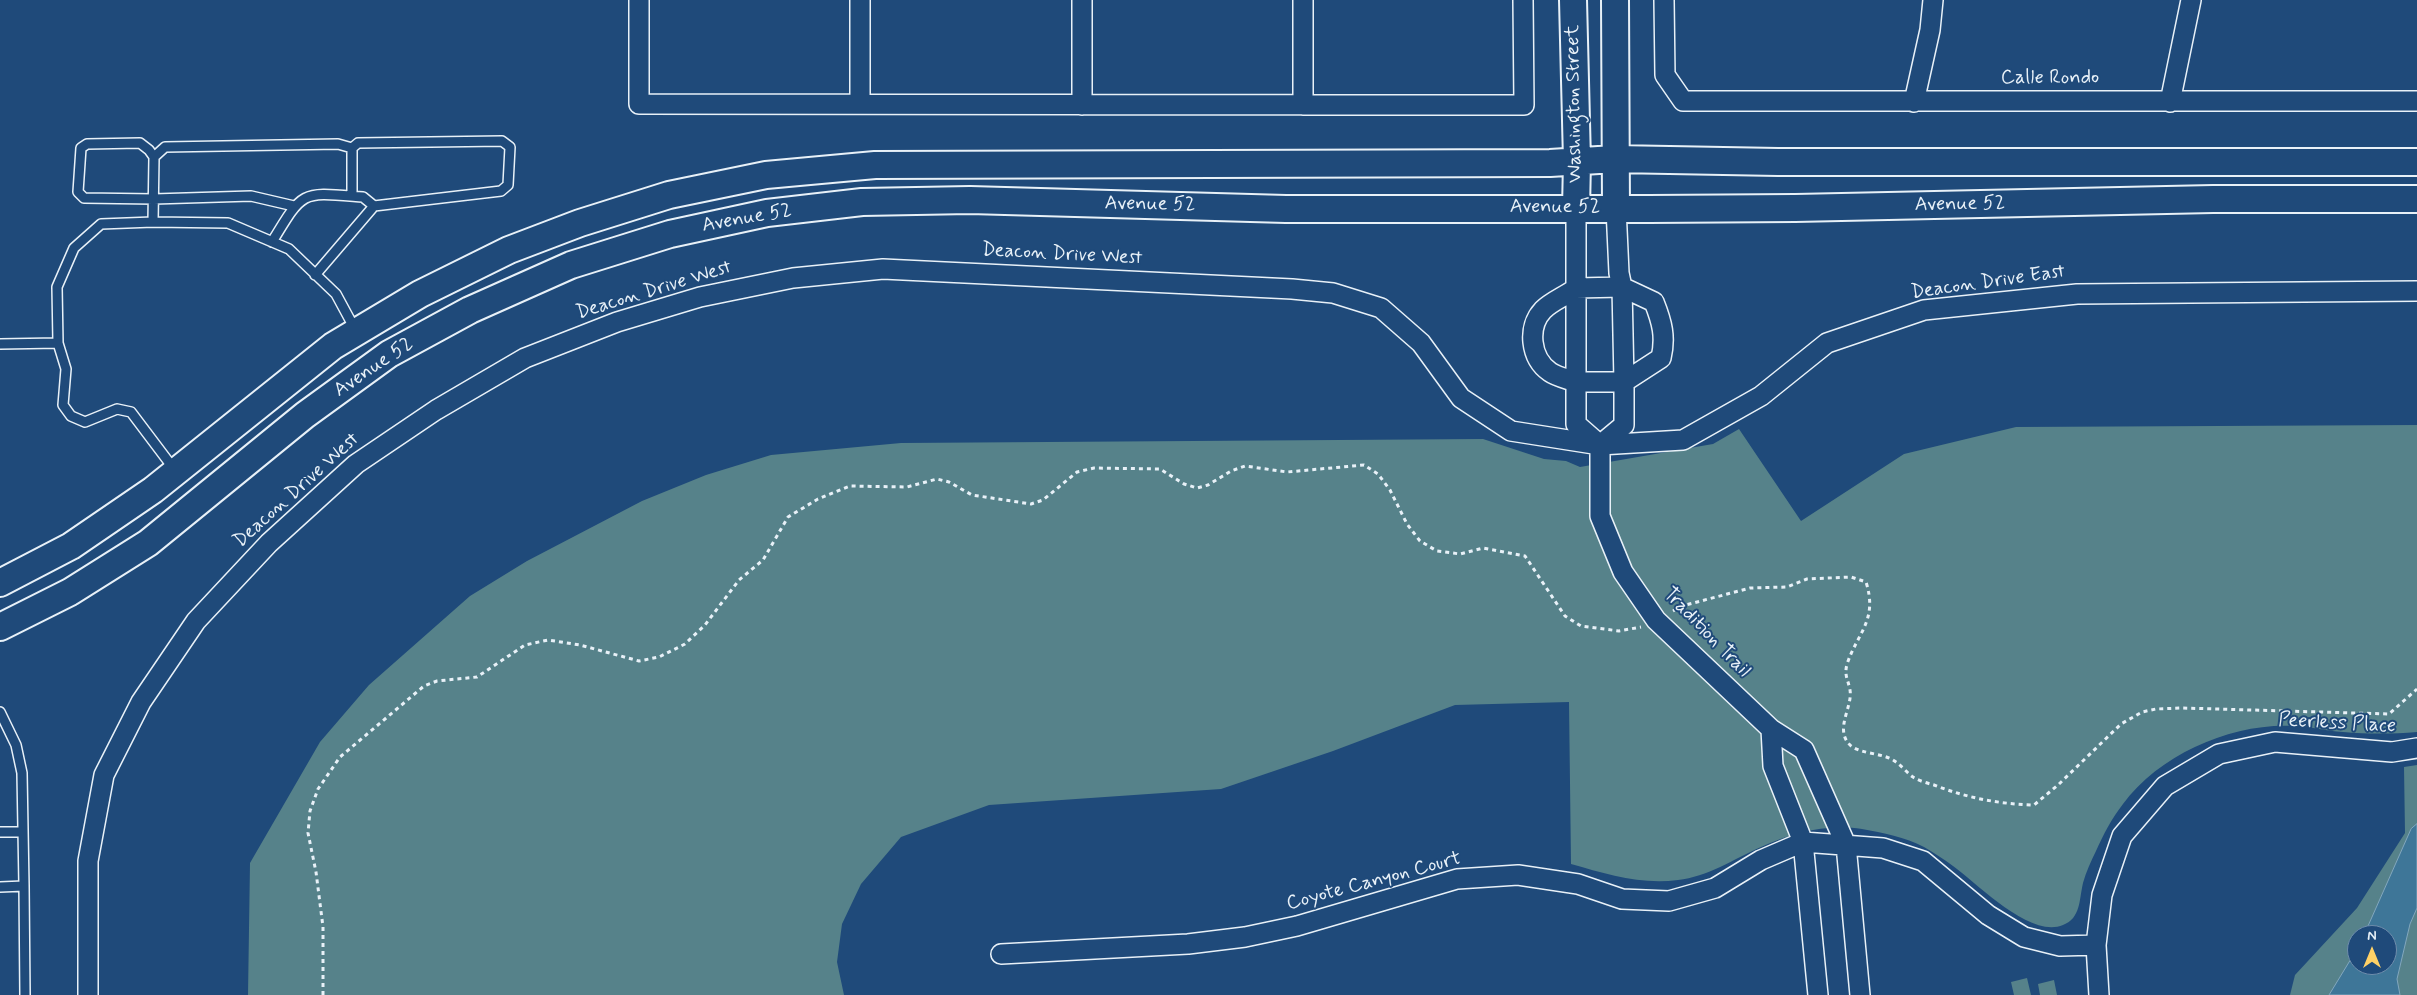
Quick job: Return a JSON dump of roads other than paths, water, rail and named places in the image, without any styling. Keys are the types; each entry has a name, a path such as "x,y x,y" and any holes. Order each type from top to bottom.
{"main road":[{"name":"Washington Street","path":"1573,0 1577,161 1576,209"},
{"name":"Washington Street","path":"1615,0 1616,208"},
{"name":"Avenue 52","path":"0,583 71,546 153,490 333,346 420,294 509,250 580,223 669,195 766,175 874,165 1577,161 1615,159 1778,162 2417,162"},
{"name":"Avenue 52","path":"0,627 70,592 148,543 305,415 389,354 470,310 571,265 670,234 767,213 862,202 970,200 1286,209 1576,209 1795,208 2213,199 2417,199"}],"street":[{"path":"639,0 639,104 1524,105 1523,0"},
{"path":"860,0 860,104"},
{"path":"1082,0 1082,105"},
{"path":"1303,0 1303,105"},
{"name":"Calle Rondo","path":"1664,0 1665,75 1683,101 2417,101"},
{"path":"1914,102 1930,30 1933,0"},
{"path":"2170,102 2191,0"},
{"path":"1576,209 1576,424 1600,445 1624,425 1622,287 1619,273 1616,208"},
{"name":"Deacon Drive West","path":"88,995 88,862 104,775 141,702 196,621 269,543 356,464 436,410 525,358 617,322 700,297 793,278 883,270 1292,289 1333,293 1381,308 1421,343 1461,398 1511,431 1600,445"},
{"path":"1622,287 1654,302 1662,323 1664,342 1661,358 1624,382 1576,382 1550,372 1538,358 1532,339 1534,324 1543,310 1576,288 1622,287"},
{"name":"Deacon Drive East","path":"1600,445 1683,440 1761,396 1827,343 1924,310 2077,294 2417,291"},
{"name":"Tradition Trail","path":"1600,445 1600,516 1623,572 1656,620 1771,730 1804,750 1846,845 1860,995"},
{"path":"1771,730 1774,766 1804,842 1818,995"},
{"name":"Peerless Place","path":"2099,995 2096,945 2102,896 2122,836 2165,786 2219,754 2275,742 2392,752 2417,748"},
{"path":"1804,842 1882,848 1923,862 1988,915 2024,937 2060,946 2096,945"},
{"name":"Coyote Canyon Court","path":"1001,954 1188,944 1245,938 1297,926 1457,879 1518,875 1578,884 1622,899 1669,901 1715,888 1761,860 1804,842"}],"lane":[{"path":"316,275 374,206 501,191 508,185 510,147 502,141 358,143 352,148"},
{"path":"153,222 154,199 154,157 149,150 140,143 87,144 80,148 78,154 78,192 84,198 154,199 251,196 294,206"},
{"path":"154,157 164,147 338,144 352,148"},
{"path":"352,148 352,196"},
{"path":"272,242 294,206 304,197 319,193 352,196 368,200 374,206"},
{"path":"176,471 131,412 117,410 85,422 71,416 63,406 66,369 58,343 57,287 74,248 102,224 153,222 228,223 289,249 336,294 356,332"},
{"path":"0,344 58,343"},
{"path":"0,712 16,745 22,773 25,995"},
{"path":"0,832 22,832"},
{"path":"0,887 24,886"}],"water":[{"path":"2417,824 2417,908 2410,924 2397,979 2400,995 2329,995 2347,965 2347,975 2397,975 2397,925 2368,925 2411,829"}]}
